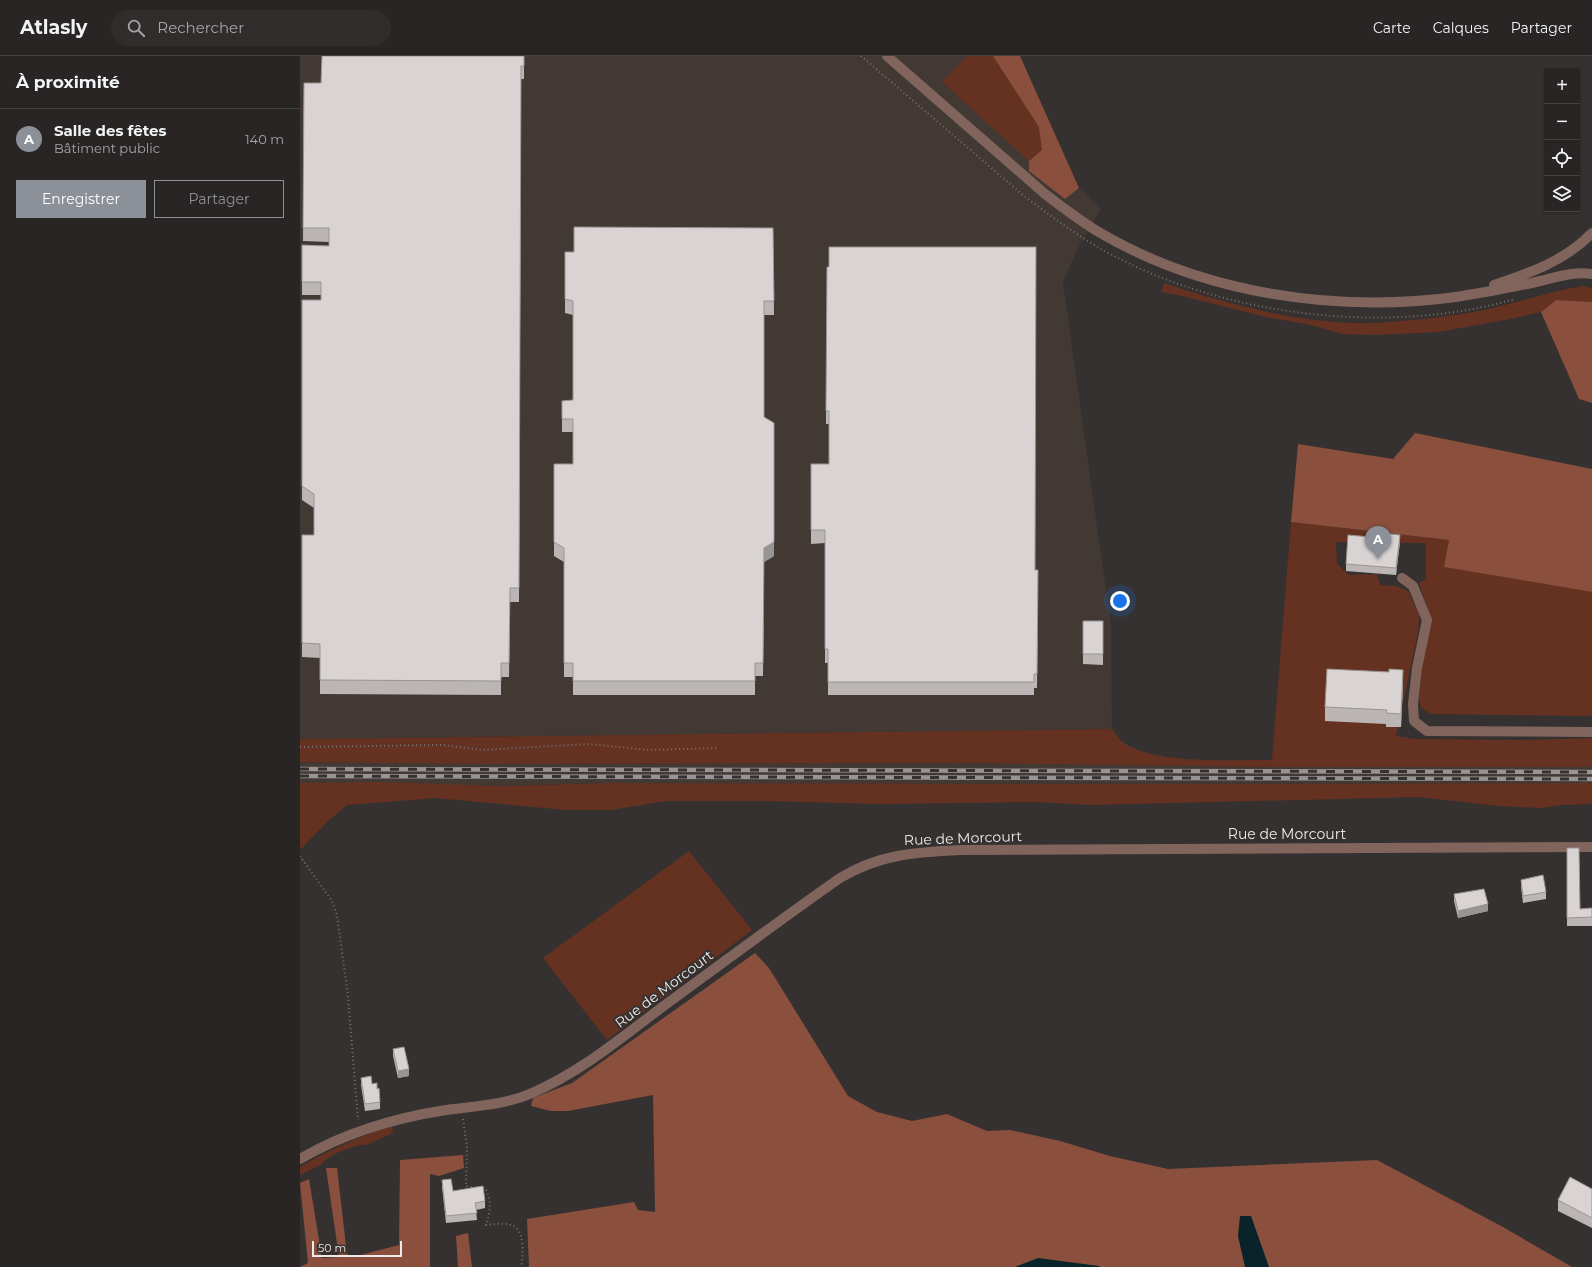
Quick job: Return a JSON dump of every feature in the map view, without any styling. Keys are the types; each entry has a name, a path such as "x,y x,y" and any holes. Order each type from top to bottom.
{"street":[{"path":"887,56 1019,172 1061,206 1097,231 1173,268 1246,288 1335,302 1367,303 1401,302 1462,296 1570,274 1592,274"},
{"path":"1462,296 1536,271 1566,255 1592,233"},
{"path":"1402,578 1413,586 1427,620 1417,668 1413,704 1414,721 1427,731 1592,732"},
{"name":"Rue de Morcourt","path":"300,1159 323,1145 359,1130 388,1121 462,1107 499,1103 524,1097 551,1085 583,1067 840,878 856,869 882,858 900,854 961,850 1592,847"}],"path":[{"path":"861,56 1024,196 1095,246 1138,268 1168,280 1213,295 1276,309 1352,316 1434,314 1516,298"},
{"path":"300,747 442,745 495,750 589,744 649,750 717,748"},
{"path":"300,856 332,901 337,915 348,1003 359,1130"},
{"path":"462,1107 467,1147 466,1186 486,1190 490,1199 490,1210 486,1224 505,1224 515,1227 520,1234 522,1245 521,1267"}],"shaded area":[{"path":"300,56 1020,56 1079,188 1101,209 1080,244 1063,282 1111,626 1112,729 300,739"},
{"path":"967,56 993,56 1040,127 1042,150 1029,161 942,82"},
{"path":"993,56 1020,56 1079,188 1065,199 1029,171 1029,161 1042,150 1039,127"},
{"path":"1164,283 1215,299 1268,312 1322,321 1349,323 1375,323 1433,318 1468,313 1583,286 1592,288 1592,302 1556,300 1541,312 1439,332 1375,335 1342,334 1311,325 1266,317 1161,292"},
{"path":"1556,300 1592,302 1592,403 1579,399 1541,312"},
{"path":"1415,433 1592,469 1592,592 1444,567 1449,540 1291,522 1298,444 1393,459"},
{"path":"1291,522 1450,540 1445,567 1592,592 1592,716 1431,714 1421,708 1419,699 1428,609 1419,583 1426,579 1426,543 1336,542 1337,564 1349,575 1377,574 1380,585 1396,586 1408,591 1419,614 1418,633 1396,736 1415,739 1528,740 1592,738 1592,767 1275,767 962,763 481,764 300,762 300,739 1112,729 1121,741 1136,749 1173,758 1194,760 1272,760"},
{"path":"300,762 617,764 962,763 1275,767 1592,767 1592,783 607,783 505,786 300,783"},
{"path":"380,782 505,786 607,783 1592,783 1592,804 1561,805 1542,808 1498,806 1420,797 1090,805 1036,802 881,804 764,801 665,801 611,810 566,810 435,798 347,805 327,822 301,849 300,848 300,783"},
{"path":"689,851 752,930 607,1040 543,958"},
{"path":"755,953 769,968 848,1096 877,1112 912,1121 947,1114 987,1131 1010,1130 1060,1141 1110,1156 1168,1169 1377,1160 1503,1227 1572,1267 529,1267 527,1219 634,1202 638,1210 655,1212 653,1095 568,1111 551,1111 531,1106 533,1098 572,1083"},
{"path":"392,1126 393,1133 366,1145 356,1146 335,1154 322,1164 300,1175 300,1167 322,1155 356,1139"},
{"path":"463,1155 464,1168 439,1176 430,1174 430,1267 300,1267 308,1263 300,1183 309,1179 322,1258 339,1257 326,1168 337,1168 347,1254 353,1257 399,1245 400,1160"},
{"path":"468,1233 472,1267 458,1267 456,1236"}],"water":[{"path":"1240,1216 1251,1216 1269,1267 1245,1267 1238,1236"},
{"path":"1038,1258 1099,1266 1100,1267 1015,1267"}],"building":[{"path":"322,56 524,56 524,66 521,66 519,588 510,588 509,663 501,663 501,681 320,680 320,644 302,643 302,535 314,535 314,494 302,486 302,300 321,300 321,282 302,282 302,245 329,246 329,228 303,228 304,83 321,83"},
{"path":"574,227 773,228 774,301 764,301 764,417 774,423 774,542 764,548 763,663 755,663 755,681 573,681 573,663 564,663 564,548 554,542 554,464 573,464 573,419 562,419 562,401 573,400 573,301 565,299 565,252 574,252"},
{"path":"829,247 1036,247 1035,570 1038,570 1037,674 1034,674 1034,682 828,682 828,649 825,649 825,530 811,530 811,464 829,464 829,411 826,411 826,400 827,267 829,267"},
{"path":"1382,533 1400,535 1396,568 1346,564 1348,535 1381,538"},
{"path":"1083,621 1103,621 1103,654 1083,654"},
{"path":"1327,669 1389,672 1389,669 1403,670 1401,714 1386,713 1387,710 1325,707"},
{"path":"1567,848 1579,848 1580,909 1592,908 1592,917 1567,918"},
{"path":"1543,875 1546,892 1523,896 1521,880"},
{"path":"1484,889 1488,904 1458,911 1454,894"},
{"path":"404,1047 409,1069 398,1071 393,1049"},
{"path":"371,1076 372,1084 377,1083 377,1089 379,1088 380,1102 365,1104 361,1078"},
{"path":"1570,1177 1592,1189 1592,1218 1558,1200"},
{"path":"451,1179 453,1191 483,1186 485,1201 475,1203 477,1213 446,1216 442,1180"}],"railway":[{"path":"300,769 1592,772"},
{"path":"300,776 1592,779"}],"place":[{"name":"Salle des fêtes","path":"1378,559"}]}
